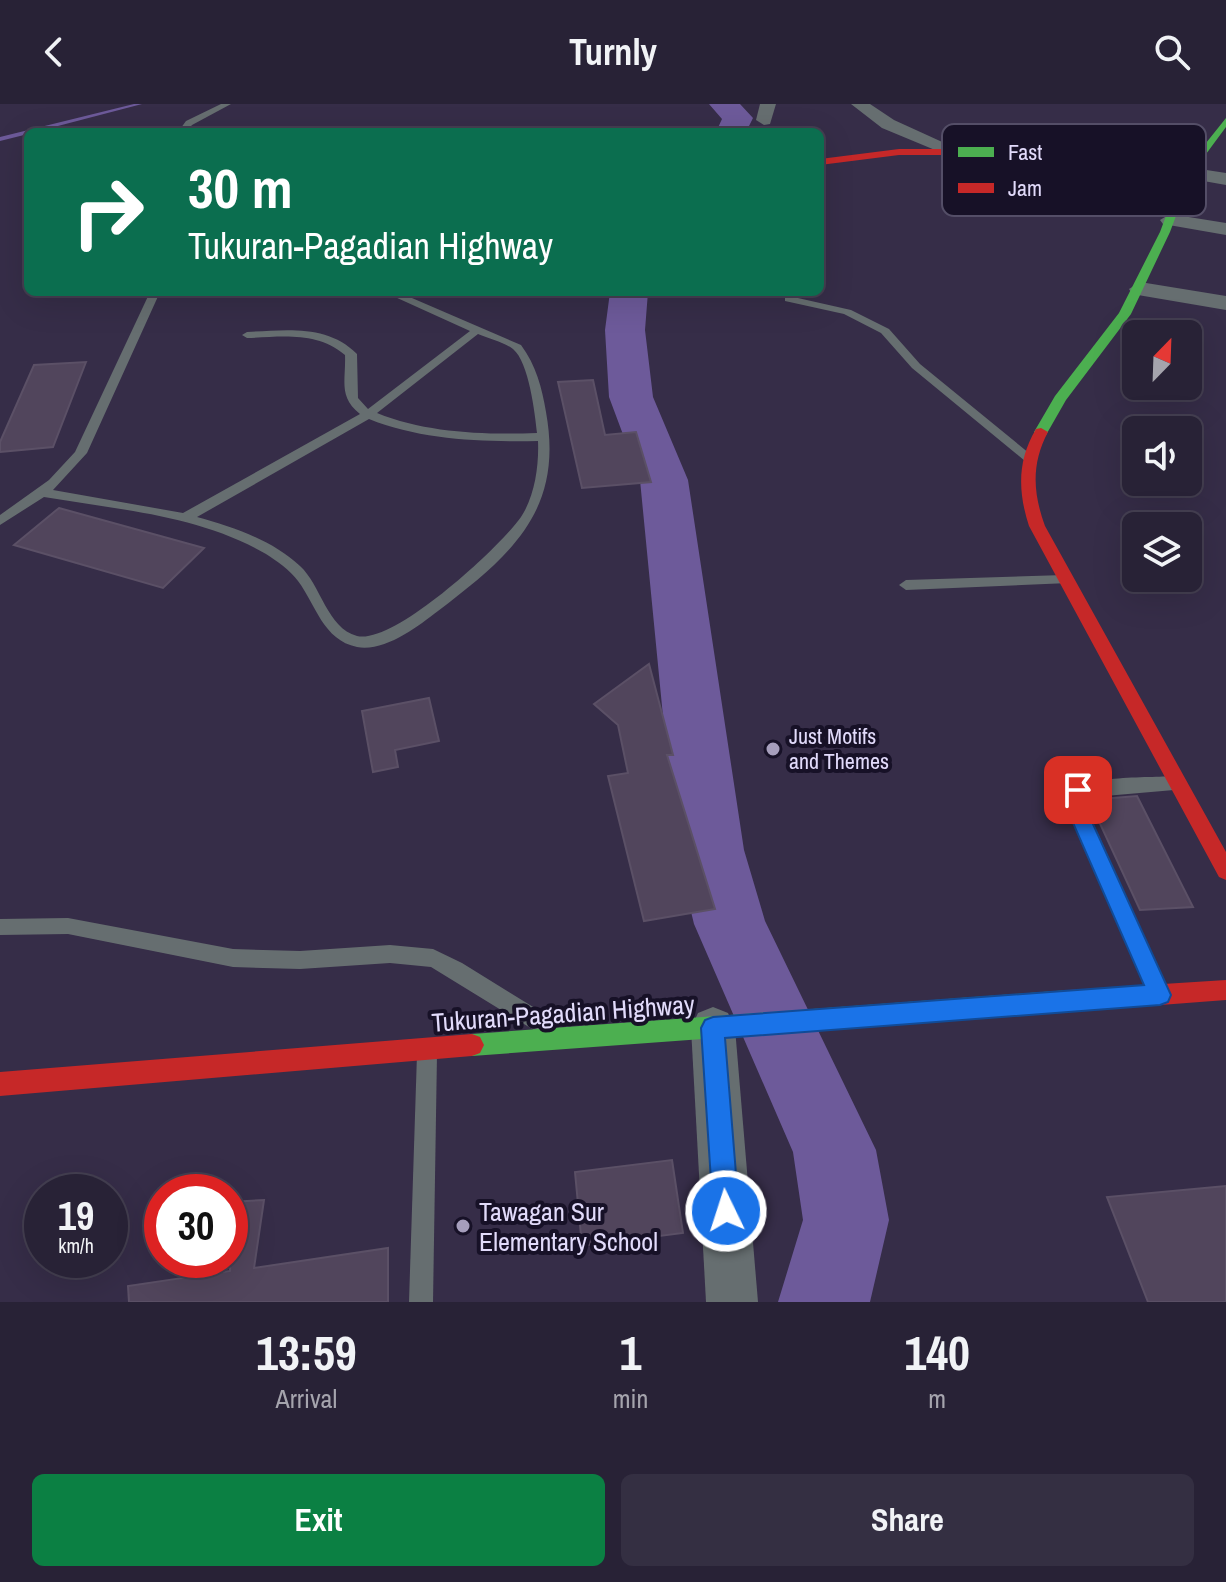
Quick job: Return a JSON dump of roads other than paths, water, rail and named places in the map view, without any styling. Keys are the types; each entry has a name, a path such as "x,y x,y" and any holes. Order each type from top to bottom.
{"main road":[{"path":"1206,151 1222,130"},
{"path":"824,162 942,152"},
{"path":"1171,216 1140,289 1125,314 1060,399 1029,458 1029,504 1064,580 1226,871"},
{"name":"Tukuran-Pagadian Highway","path":"0,1084 427,1048 1226,990"}],"street":[{"path":"859,104 878,118 942,146"},
{"path":"862,157 878,118"},
{"path":"1206,180 1226,179"},
{"path":"1170,220 1226,229"},
{"path":"1140,289 1226,303"},
{"path":"732,1302 735,1026"}],"lane":[{"path":"185,128 189,123 227,104"},
{"path":"0,521 45,493 66,475 81,453 153,296"},
{"path":"45,493 183,519 230,533 268,550 300,575 322,613 341,634 360,642 385,639 409,625 495,556 528,517 540,486 544,457 534,384 525,355 517,347 398,296"},
{"path":"789,299 847,312 885,331 916,366 1029,458"},
{"path":"183,519 369,414 477,330"},
{"path":"247,335 303,333 339,342 351,354 355,405 369,414 398,424 475,437 542,437"},
{"path":"906,585 1064,580"},
{"path":"1160,995 1072,795 1084,789 1177,783"},
{"path":"0,927 68,926 233,958 300,960 390,954 433,958 569,1038"},
{"path":"421,1302 427,1048"}],"waterway":[{"path":"45,128 140,104"},
{"path":"723,104 738,118 733,128"},
{"path":"0,139 24,133"},
{"path":"629,296 625,330 631,397 664,480 710,850 730,924 834,1150 846,1220 824,1302"}],"place":[{"name":"Just Motifs and Themes","path":"773,749"},
{"name":"Tawagan Sur Elementary School","path":"463,1226"}]}
